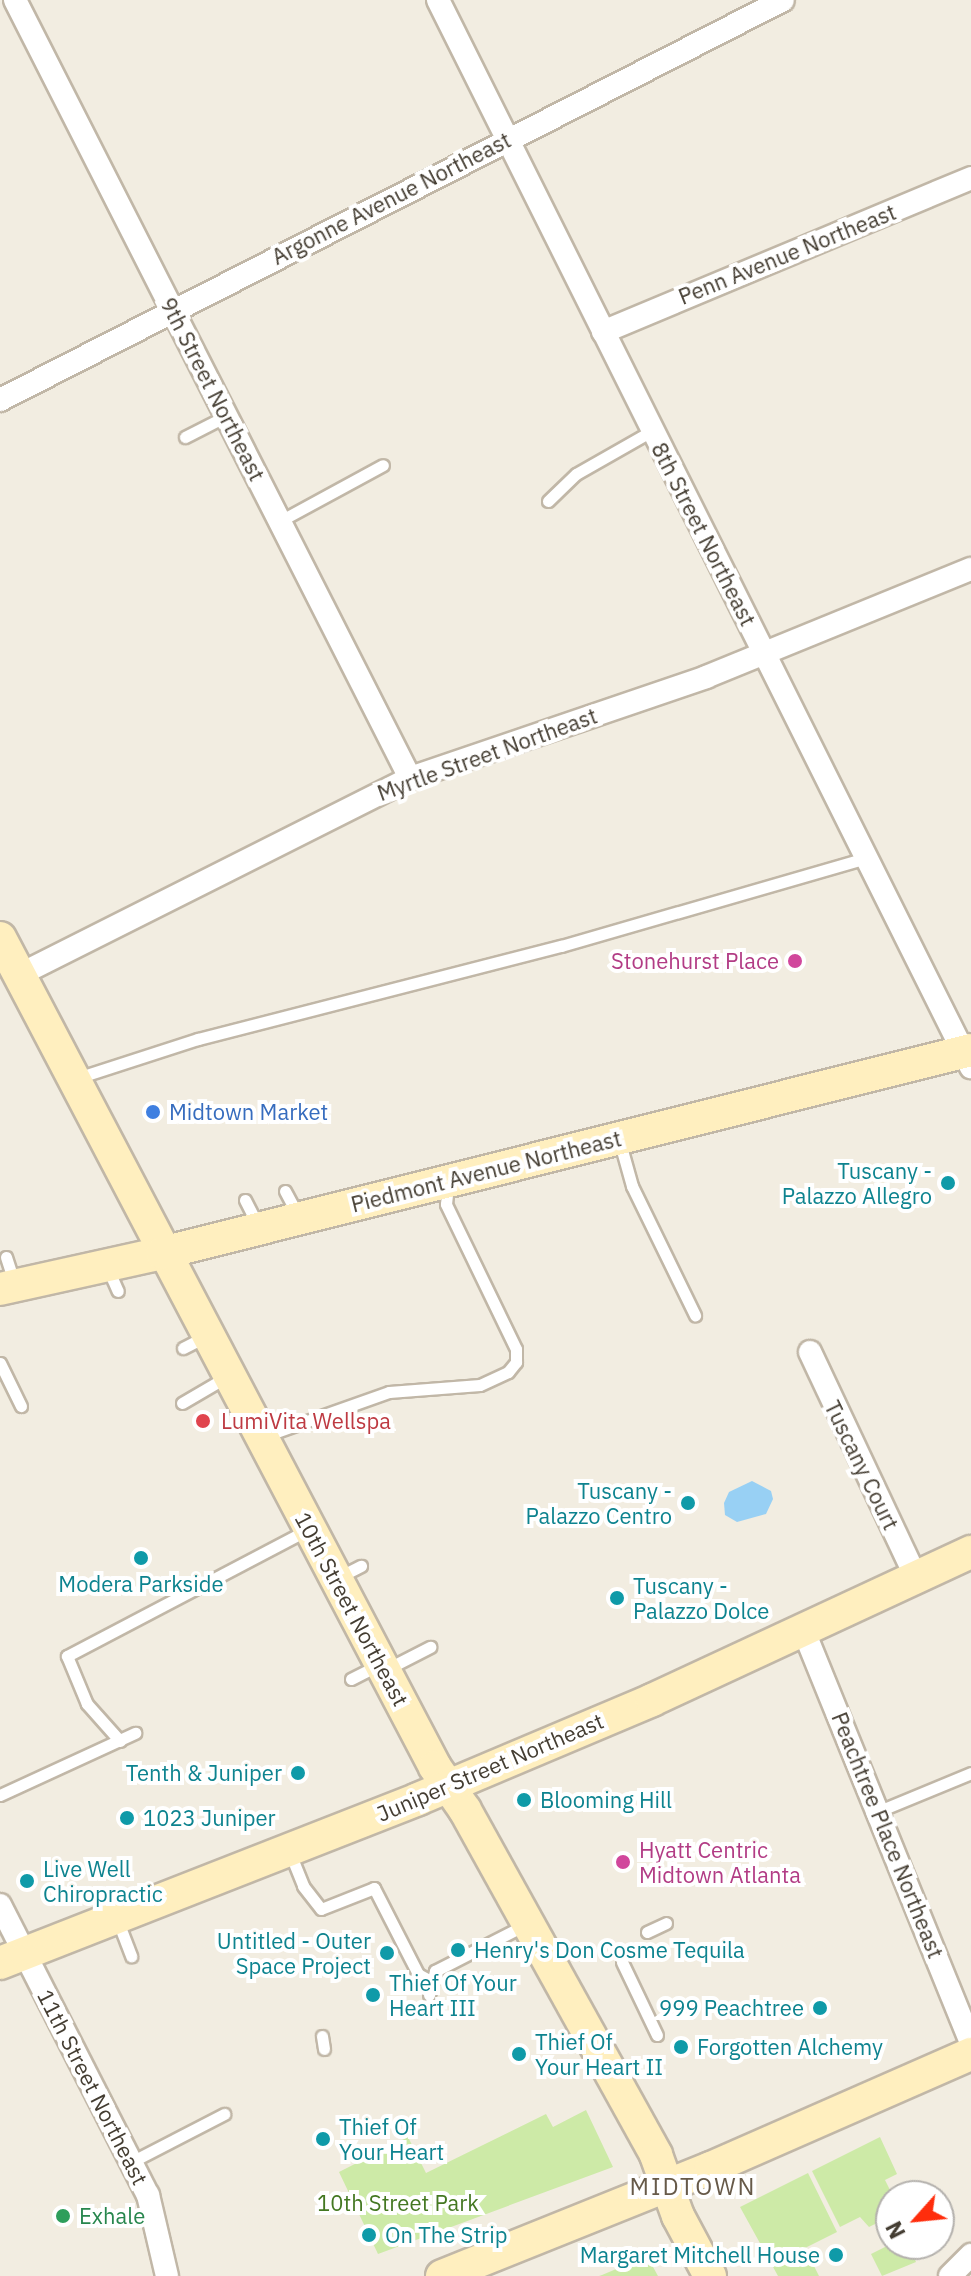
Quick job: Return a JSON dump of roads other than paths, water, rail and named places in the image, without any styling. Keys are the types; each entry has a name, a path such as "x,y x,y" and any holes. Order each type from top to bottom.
{"main road":[{"name":"10th Street Northeast","path":"0,938 162,1253 195,1342 228,1375 310,1529 349,1572 383,1667 656,2155 710,2276"},
{"name":"Piedmont Avenue Northeast","path":"7,1277 112,1278 252,1214 449,1180 968,1056"},
{"name":"Juniper Street Northeast","path":"12,1958 448,1785 971,1552"},
{"path":"442,2276 667,2185 971,2054"}],"street":[{"name":"9th Street Northeast","path":"15,0 410,778"},
{"name":"8th Street Northeast","path":"438,0 968,1056"},
{"name":"Argonne Avenue Northeast","path":"0,400 172,309 783,0"},
{"name":"Penn Avenue Northeast","path":"603,332 971,178"},
{"name":"Myrtle Street Northeast","path":"19,975 410,778 764,654 971,569"},
{"name":"Tuscany Court","path":"810,1352 916,1577"},
{"name":"Peachtree Place Northeast","path":"803,1629 971,2042"},
{"name":"11th Street Northeast","path":"0,1905 12,1958 131,2162 155,2213 167,2276"},
{"path":"950,2276 971,2255"}],"lane":[{"path":"185,437 226,416"},
{"path":"548,501 576,474 653,430"},
{"path":"280,521 383,465"},
{"path":"72,1080 198,1039 561,946 866,858"},
{"path":"619,1138 632,1186 695,1315"},
{"path":"262,1437 389,1392 480,1385 508,1372 516,1362 516,1349 446,1204 449,1180"},
{"path":"0,1363 21,1406"},
{"path":"182,1403 228,1375"},
{"path":"120,1741 87,1704 67,1656 310,1529"},
{"path":"351,1679 430,1647"},
{"path":"0,1795 135,1733"},
{"path":"879,1811 971,1773"},
{"path":"288,1848 303,1886 321,1909 374,1888 418,1974 429,1980"},
{"path":"116,1917 131,1956"},
{"path":"429,1995 429,1980 447,1964 528,1923"},
{"path":"647,1932 666,1923"},
{"path":"622,1962 657,2035"},
{"path":"322,2036 324,2049"},
{"path":"131,2162 224,2114"}],"water":[{"path":"752,1481 771,1491 773,1499 766,1514 737,1522 725,1515 724,1503 729,1492"}],"place":[{"name":"Stonehurst Place","path":"795,961"},
{"name":"Midtown Market","path":"153,1112"},
{"name":"Tuscany - Palazzo Allegro","path":"948,1183"},
{"name":"LumiVita Wellspa","path":"203,1421"},
{"name":"Tuscany - Palazzo Centro","path":"688,1503"},
{"name":"Modera Parkside","path":"141,1558"},
{"name":"Tuscany - Palazzo Dolce","path":"617,1598"},
{"name":"Tenth & Juniper","path":"298,1773"},
{"name":"Blooming Hill","path":"524,1800"},
{"name":"1023 Juniper","path":"127,1818"},
{"name":"Hyatt Centric Midtown Atlanta","path":"623,1862"},
{"name":"Live Well Chiropractic","path":"27,1881"},
{"name":"Henry's Don Cosme Tequila","path":"458,1950"},
{"name":"Untitled - Outer Space Project","path":"387,1953"},
{"name":"Thief Of Your Heart III","path":"373,1995"},
{"name":"999 Peachtree","path":"820,2008"},
{"name":"Forgotten Alchemy","path":"681,2047"},
{"name":"Thief Of Your Heart II","path":"519,2054"},
{"name":"Thief Of Your Heart","path":"323,2139"},
{"name":"Exhale","path":"63,2216"},
{"name":"On The Strip","path":"369,2235"},
{"name":"Margaret Mitchell House","path":"836,2255"}],"district":[{"name":"MIDTOWN","path":"693,2187"}],"park label":[{"name":"10th Street Park","path":"398,2203"}]}
